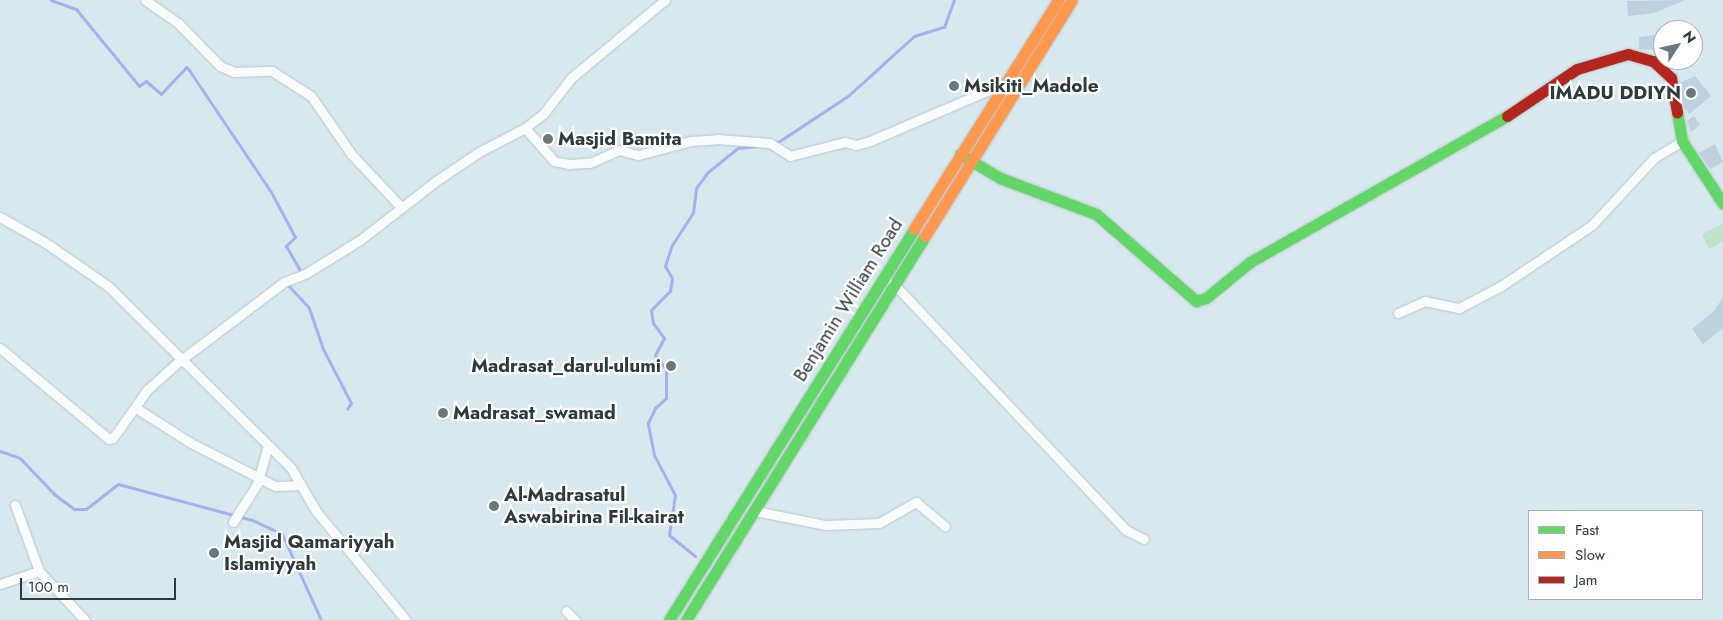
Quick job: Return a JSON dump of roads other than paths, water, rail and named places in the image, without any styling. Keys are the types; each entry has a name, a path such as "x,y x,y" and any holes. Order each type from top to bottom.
{"main road":[{"name":"Benjamin William Road","path":"688,619 893,283 1005,83 1058,0"},
{"name":"Benjamin William Road","path":"672,615 965,157 1072,0"},
{"path":"965,157 1000,178 1096,214 1196,301 1206,298 1250,262 1538,98 1576,69 1628,54 1653,61 1671,78 1682,141 1723,204"}],"street":[{"path":"145,0 178,23 220,66 234,72 272,71 311,96 352,155 400,206"},
{"path":"0,348 109,439 119,432 152,384 182,359 284,282 305,274 360,240 400,206 479,152 525,128 544,113 571,78 665,0"},
{"path":"525,128 554,161 568,164 590,163 618,150 638,155 691,141 773,145 790,156 845,142 856,145 1005,83"},
{"path":"1398,312 1425,301 1453,309 1501,286 1592,225 1654,158 1682,141"},
{"path":"0,217 46,243 108,287 182,359 291,468 316,511 406,620"},
{"path":"893,283 1126,530 1144,539"},
{"path":"136,408 191,443 259,475 275,486 300,484"},
{"path":"233,522 259,475 268,446"},
{"path":"755,510 825,525 879,523 916,502 945,526"},
{"path":"15,506 40,571 85,620"},
{"path":"0,584 40,571"},
{"path":"566,611 575,620"},
{"path":"672,615 688,619"}],"waterway":[{"path":"51,0 76,9 139,86 146,81 161,94 186,67 189,70 271,192 295,237 286,246 302,274"},
{"path":"775,144 849,95 914,36 944,27 954,0"},
{"path":"695,556 669,535 675,495 654,455 648,423 655,408 666,398 666,369 655,355 664,338 653,323 651,310 670,291 672,278 665,266 672,245 693,213 696,188 708,172 738,148 758,146"},
{"path":"285,282 309,308 323,349 351,403 347,409"},
{"path":"0,451 20,458 54,494 74,509 86,509 118,484 252,520 282,534 321,620"}],"place":[{"name":"Msikiti_Madole","path":"954,86"},
{"name":"IMADU DDIYN","path":"1691,93"},
{"name":"Masjid Bamita","path":"548,139"},
{"name":"Madrasat_darul-ulumi","path":"671,366"},
{"name":"Madrasat_swamad","path":"443,413"},
{"name":"Al-Madrasatul Aswabirina Fil-kairat","path":"494,506"},
{"name":"Masjid Qamariyyah Islamiyyah","path":"214,553"}]}
